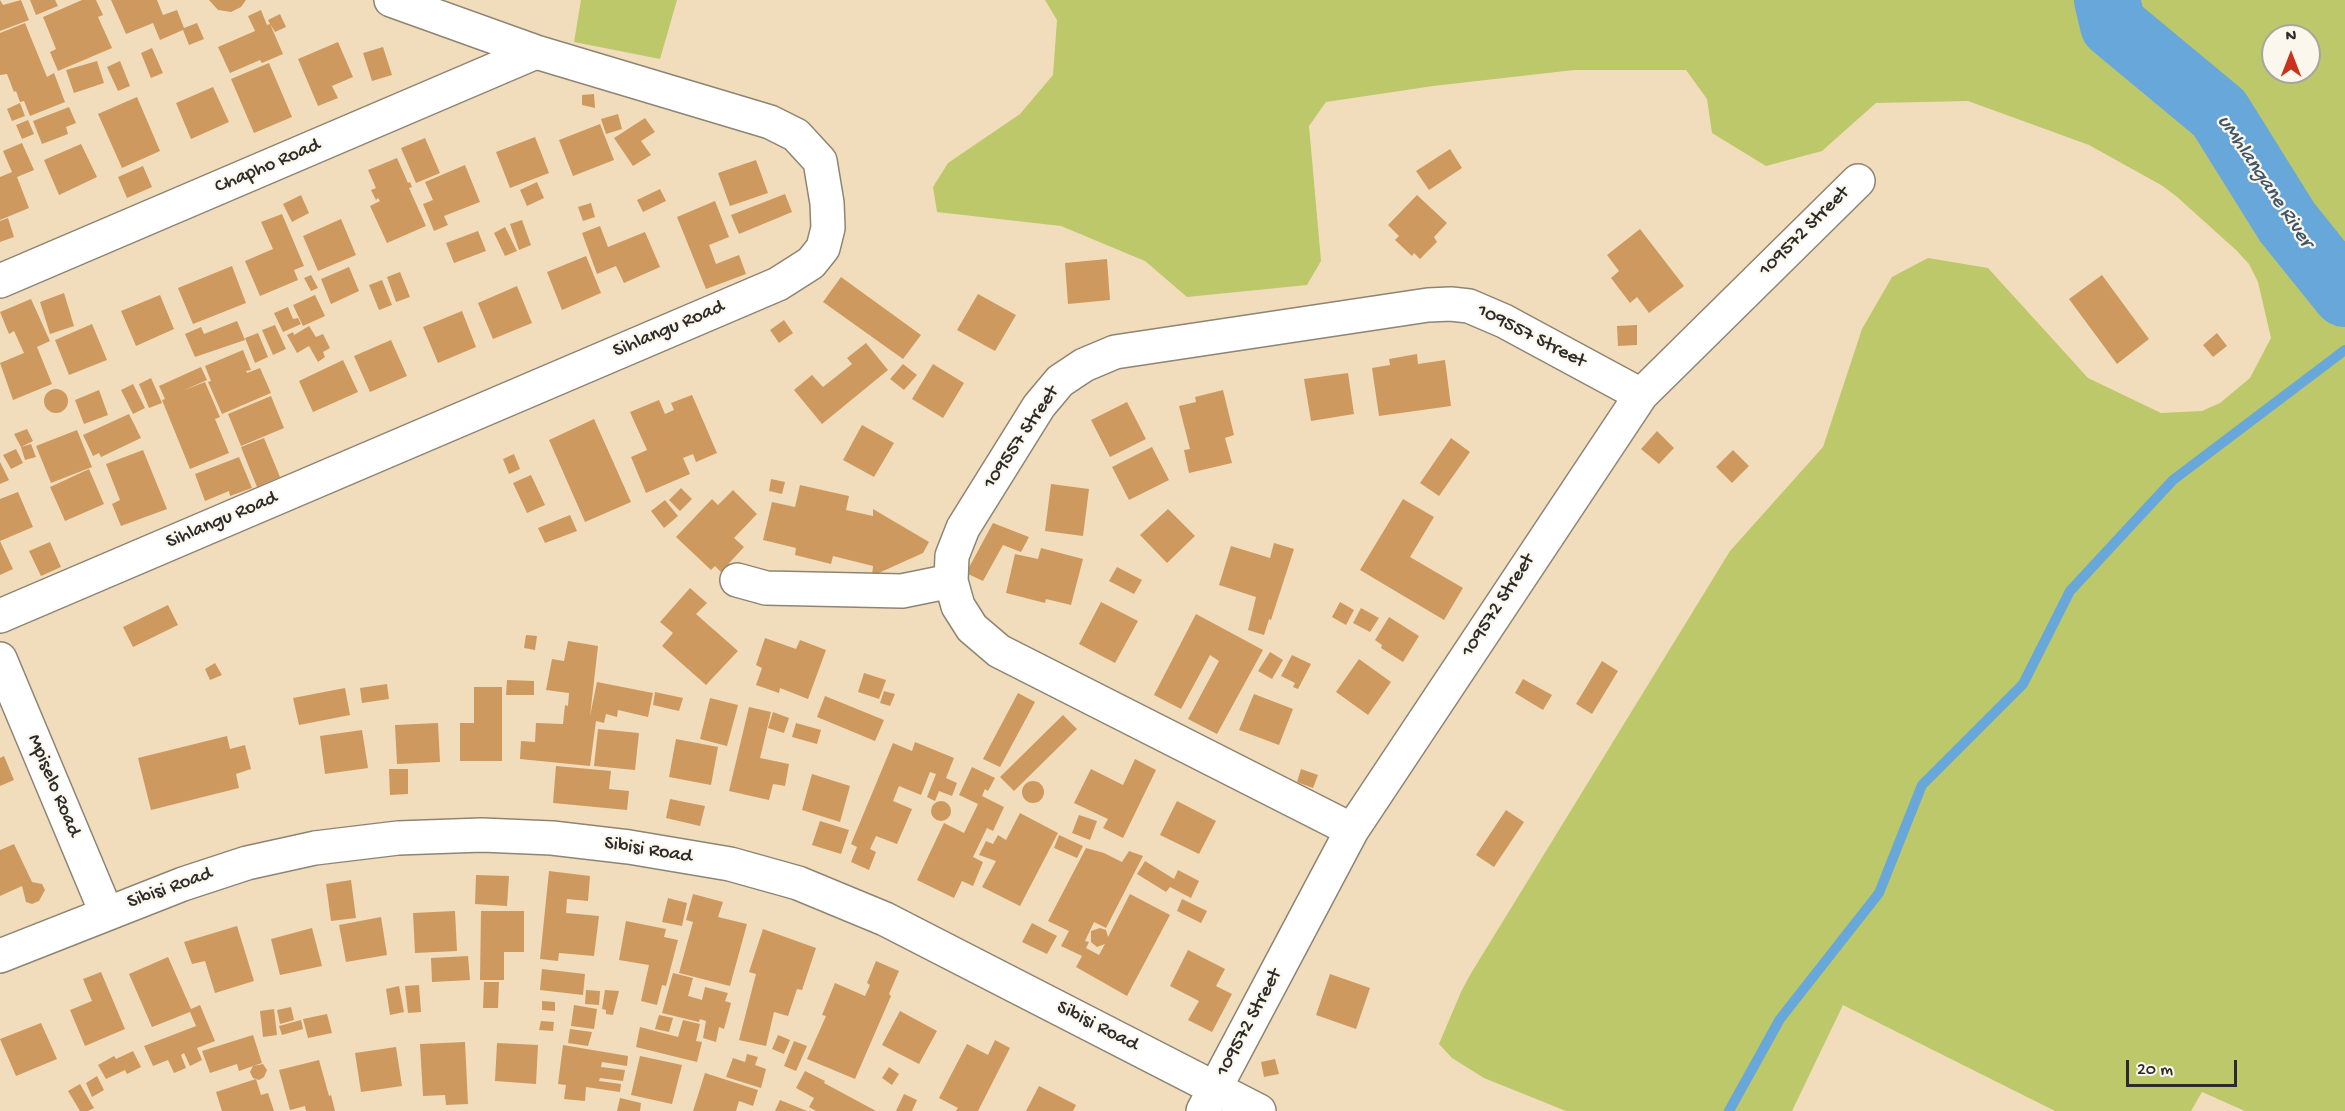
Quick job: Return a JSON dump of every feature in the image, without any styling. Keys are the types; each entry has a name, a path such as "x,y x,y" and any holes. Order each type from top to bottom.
{"street":[{"name":"Sihlangu Road","path":"0,616 778,284 811,263 823,248 828,228 827,203 820,161 796,135 770,122 536,52 391,0"},
{"name":"Chapho Road","path":"0,281 536,52"},
{"name":"109572 Street","path":"1209,1099 1352,830 1641,395 1858,181"},
{"name":"109557 Street","path":"1352,830 999,651 972,628 958,606 951,581 952,556 963,528 1039,406 1060,381 1084,365 1115,352 1417,307 1451,304 1482,310 1641,395"},
{"path":"736,580 766,588 902,591 951,581"},
{"name":"Mpiselo Road","path":"0,659 106,912"},
{"name":"Sibisi Road","path":"0,956 106,912 247,863 315,848 399,838 482,835 552,838 629,847 730,864 798,883 885,919 1209,1099 1259,1111"}],"green space":[{"path":"581,0 677,0 660,59 574,42"},
{"path":"1045,0 2345,0 2345,1111 2245,1111 2202,1092 2191,1111 2055,1111 1843,1005 1792,1111 1566,1111 1484,1078 1452,1058 1439,1044 1470,975 1730,551 1823,447 1862,329 1892,277 1928,258 1988,268 2088,378 2161,413 2202,411 2220,403 2250,378 2271,338 2258,282 2249,264 2236,250 2176,196 2161,185 2089,145 1968,101 1876,103 1822,151 1766,166 1712,133 1707,99 1686,70 1574,70 1433,86 1326,102 1309,126 1321,261 1307,285 1187,297 1145,261 1061,226 937,212 933,187 948,163 1020,114 1053,75 1057,20"}],"building":[{"path":"0,0 3,5 21,0 29,20 0,31"},
{"path":"30,0 55,0 58,6 36,15"},
{"path":"82,0 96,0 103,15 98,17 112,48 58,71 50,52 56,49 43,17"},
{"path":"111,0 157,0 163,15 177,10 184,28 197,23 204,39 189,45 183,30 160,40 153,23 126,34"},
{"path":"209,0 246,0 241,7 231,12 218,10"},
{"path":"261,10 283,54 262,63 260,60 230,73 218,47 255,31 248,16"},
{"path":"280,14 286,27 275,32 268,20"},
{"path":"25,23 47,77 54,73 65,102 30,116 24,101 20,102 16,91 14,92 7,74 0,75 0,33"},
{"path":"338,42 353,77 332,86 338,98 318,106 298,59"},
{"path":"383,47 392,75 372,81 363,53"},
{"path":"152,48 163,73 151,78 141,53"},
{"path":"97,61 104,83 74,93 66,70"},
{"path":"120,61 130,86 118,91 107,67"},
{"path":"269,63 292,117 254,133 231,79"},
{"path":"213,87 229,122 191,139 176,103"},
{"path":"594,94 595,108 582,105 582,95"},
{"path":"137,97 160,151 122,168 98,114"},
{"path":"20,103 25,116 12,121 7,109"},
{"path":"69,107 76,123 66,127 68,134 42,144 33,121"},
{"path":"618,114 622,129 606,134 601,119"},
{"path":"645,118 655,132 641,141 651,155 633,166 614,138"},
{"path":"28,120 34,134 22,139 16,125"},
{"path":"600,124 614,160 573,176 559,140"},
{"path":"535,137 549,173 510,188 496,152"},
{"path":"425,138 440,173 416,183 401,148"},
{"path":"22,143 34,170 17,177 29,208 0,220 0,177 12,172 3,151"},
{"path":"81,144 97,177 59,195 44,160"},
{"path":"1450,149 1462,168 1429,190 1416,171"},
{"path":"397,158 408,183 410,182 412,187 409,188 426,226 387,243 370,206 380,201 378,198 376,200 371,190 376,188 368,170"},
{"path":"756,160 768,193 730,206 718,173"},
{"path":"465,165 480,202 444,216 448,225 434,231 423,204 433,200 425,182"},
{"path":"143,166 152,187 127,198 118,177"},
{"path":"537,182 544,198 527,206 520,190"},
{"path":"660,189 666,201 643,212 637,200"},
{"path":"785,194 792,212 739,234 731,215"},
{"path":"301,195 309,213 292,222 283,204"},
{"path":"1417,195 1447,223 1434,237 1437,242 1420,259 1414,253 1412,256 1395,240 1399,236 1388,225"},
{"path":"715,201 729,237 709,245 716,264 739,255 746,274 706,289 677,217"},
{"path":"591,203 595,217 583,221 578,207"},
{"path":"282,214 304,266 294,270 298,280 260,296 245,261 273,249 261,222"},
{"path":"8,218 14,237 0,242 0,221"},
{"path":"341,219 356,255 318,271 303,236"},
{"path":"522,220 531,245 519,250 510,224"},
{"path":"600,226 608,247 645,232 660,267 624,283 616,266 597,274 582,233"},
{"path":"505,227 517,251 505,256 494,233"},
{"path":"1640,229 1684,286 1649,313 1637,297 1630,303 1611,278 1619,271 1607,255"},
{"path":"478,231 486,251 454,263 446,243"},
{"path":"586,256 601,293 562,310 547,272"},
{"path":"1107,259 1110,300 1068,304 1065,263"},
{"path":"232,266 246,303 193,324 178,288"},
{"path":"349,267 359,291 331,304 321,279"},
{"path":"400,272 410,297 396,302 387,277"},
{"path":"311,275 318,288 311,291 304,278"},
{"path":"2102,275 2149,339 2117,364 2069,299"},
{"path":"841,277 921,335 903,359 823,302"},
{"path":"382,280 392,305 379,310 369,285"},
{"path":"517,286 532,323 493,339 478,303"},
{"path":"64,293 74,326 50,334 40,302"},
{"path":"978,294 1016,315 995,351 957,330"},
{"path":"160,295 174,329 136,346 121,311"},
{"path":"315,295 325,316 303,326 293,305"},
{"path":"31,299 50,341 37,347 52,384 13,400 0,363 24,353 14,331 9,334 0,312"},
{"path":"288,307 293,319 298,318 301,324 283,332 274,313"},
{"path":"462,311 476,347 438,363 423,327"},
{"path":"784,320 793,333 779,343 770,330"},
{"path":"237,321 245,340 195,357 185,334 201,327 204,334"},
{"path":"92,324 107,360 69,375 55,340"},
{"path":"275,325 286,349 273,355 262,330"},
{"path":"1637,325 1637,345 1618,346 1617,326"},
{"path":"309,326 316,337 323,334 330,348 323,352 325,357 318,362 309,346 297,353 287,335 293,332 294,335"},
{"path":"258,333 268,357 255,363 245,338"},
{"path":"2217,333 2227,346 2213,357 2203,345"},
{"path":"391,340 407,376 370,392 354,356"},
{"path":"866,343 888,370 822,424 794,390 812,375 823,387 852,364 847,358"},
{"path":"243,350 251,370 246,371 247,373 260,368 271,393 222,414 208,382 211,381 205,366"},
{"path":"1417,354 1418,364 1445,360 1451,406 1379,416 1372,368 1390,365 1389,359"},
{"path":"343,360 358,392 313,412 299,381"},
{"path":"903,364 917,375 904,390 890,379"},
{"path":"933,364 964,383 943,418 912,399"},
{"path":"201,367 207,380 182,391 205,382 220,417 215,419 229,453 190,469 162,400 165,399 159,386"},
{"path":"1348,373 1354,414 1311,421 1304,379"},
{"path":"151,378 162,403 149,408 139,384"},
{"path":"133,384 145,408 133,414 121,390"},
{"path":"56,389 64,393 68,401 64,409 56,413 48,409 44,401 48,393"},
{"path":"99,390 108,415 84,424 75,400"},
{"path":"1223,390 1234,435 1225,438 1232,463 1189,473 1184,450 1190,449 1179,406 1196,402 1195,397"},
{"path":"692,395 717,453 696,462 693,454 683,458 690,474 646,493 631,457 647,450 630,412 659,400 665,414 674,410 671,403"},
{"path":"271,396 284,428 241,446 228,414"},
{"path":"1127,402 1146,439 1110,457 1091,420"},
{"path":"129,414 141,438 101,457 99,453 93,456 83,435"},
{"path":"594,419 631,502 585,522 549,440"},
{"path":"862,425 894,443 874,477 843,460"},
{"path":"27,429 33,441 21,447 14,434"},
{"path":"77,430 92,467 51,483 36,446"},
{"path":"1657,431 1674,448 1659,464 1641,449"},
{"path":"264,438 280,477 257,487 241,447"},
{"path":"1451,438 1470,452 1439,496 1420,483"},
{"path":"31,444 36,457 25,460 21,447"},
{"path":"1152,447 1169,480 1129,500 1112,467"},
{"path":"16,449 23,463 11,469 3,455"},
{"path":"143,450 167,509 121,526 112,504 120,500 106,464"},
{"path":"1733,450 1749,466 1732,483 1716,467"},
{"path":"514,454 520,469 509,474 503,459"},
{"path":"239,457 252,488 230,496 229,491 205,501 195,474"},
{"path":"0,462 9,480 0,484"},
{"path":"89,469 104,504 65,521 50,487"},
{"path":"531,475 545,505 527,513 513,483"},
{"path":"771,479 785,482 782,494 769,491"},
{"path":"1051,484 1089,489 1083,536 1045,531"},
{"path":"800,485 849,496 846,510 873,516 873,509 929,542 923,553 872,576 873,566 833,556 831,564 795,555 796,548 763,540 772,502 795,507"},
{"path":"681,488 692,499 680,511 669,500"},
{"path":"733,490 757,514 734,538 744,547 721,572 715,566 711,570 676,537 712,499 718,505"},
{"path":"18,492 33,527 0,541 0,499"},
{"path":"1403,499 1434,517 1410,557 1463,588 1444,620 1360,570"},
{"path":"665,500 678,516 664,528 651,511"},
{"path":"1168,509 1195,536 1167,563 1140,535"},
{"path":"570,515 577,531 545,543 538,528"},
{"path":"993,523 1029,537 1021,552 1003,545 983,581 966,573"},
{"path":"0,541 13,569 0,575"},
{"path":"50,542 61,567 41,576 29,551"},
{"path":"1274,543 1294,549 1264,635 1248,630 1256,597 1219,585 1231,546 1270,558"},
{"path":"1041,548 1083,559 1071,605 1046,599 1045,603 1006,593 1015,554 1038,559"},
{"path":"1117,567 1142,580 1134,594 1109,581"},
{"path":"690,588 707,603 696,614 738,651 706,685 662,646 673,633 660,622"},
{"path":"1101,602 1138,621 1115,663 1079,644"},
{"path":"1340,602 1354,610 1346,625 1332,617"},
{"path":"168,605 178,625 133,647 123,627"},
{"path":"1361,608 1379,618 1370,632 1353,623"},
{"path":"1196,614 1263,650 1217,734 1188,719 1219,661 1210,655 1181,709 1154,695"},
{"path":"1389,617 1419,636 1403,662 1381,648 1382,645 1375,640"},
{"path":"526,635 537,636 535,650 524,648"},
{"path":"765,638 796,649 800,640 826,650 808,699 780,688 779,693 756,685 762,668 756,665"},
{"path":"568,641 598,646 590,716 597,682 653,693 648,717 618,710 617,717 606,714 604,723 596,721 590,766 520,759 521,741 535,742 536,723 563,724 569,693 546,690 552,659 564,661"},
{"path":"1270,652 1283,660 1272,679 1258,671"},
{"path":"1292,655 1311,664 1298,689 1293,687 1295,683 1281,676"},
{"path":"1359,659 1391,682 1368,715 1336,692"},
{"path":"1602,661 1618,671 1592,714 1576,704"},
{"path":"215,663 222,675 210,680 205,669"},
{"path":"864,673 886,680 879,699 858,692"},
{"path":"1523,679 1552,695 1543,710 1515,693"},
{"path":"507,680 534,681 534,695 506,695"},
{"path":"387,684 389,699 362,703 360,688"},
{"path":"474,687 502,687 502,761 460,761 460,723 474,723"},
{"path":"345,688 350,715 299,725 293,698"},
{"path":"884,691 895,694 890,706 880,703"},
{"path":"655,692 683,698 679,711 653,705"},
{"path":"1018,693 1035,702 1000,767 983,759"},
{"path":"1254,694 1293,709 1279,745 1239,730"},
{"path":"825,696 884,720 875,741 817,717"},
{"path":"710,698 738,705 727,746 700,739"},
{"path":"749,707 771,712 760,758 789,764 785,786 773,784 769,800 729,791"},
{"path":"773,712 789,718 784,733 768,728"},
{"path":"1063,715 1077,729 1014,791 1000,777"},
{"path":"438,723 440,762 397,764 395,725"},
{"path":"796,723 821,730 817,744 792,737"},
{"path":"598,729 639,733 635,770 594,766"},
{"path":"362,730 368,768 325,774 320,736"},
{"path":"227,736 230,749 245,745 251,769 236,774 239,788 151,810 138,758"},
{"path":"676,739 718,747 711,785 669,777"},
{"path":"915,742 954,758 946,778 957,783 952,796 939,791 935,801 927,797 936,774 930,772 921,795 899,786 893,801 912,809 897,844 876,836 870,849 876,852 869,870 851,862 857,847 851,844 893,743 912,751"},
{"path":"4,756 14,780 0,786 0,758"},
{"path":"1135,759 1156,770 1123,838 1103,828 1108,819 1074,803 1091,769 1123,785"},
{"path":"556,766 611,771 609,789 629,791 627,810 553,803"},
{"path":"972,767 995,778 988,791 985,789 982,796 1004,807 993,831 987,828 973,857 983,862 973,886 962,881 954,898 917,880 944,823 964,833 978,804 959,795"},
{"path":"389,769 408,769 408,794 390,795"},
{"path":"1301,769 1318,775 1313,788 1297,782"},
{"path":"812,774 850,786 840,822 802,810"},
{"path":"1029,781 1037,781 1044,788 1044,796 1037,803 1029,803 1022,796 1022,788"},
{"path":"670,799 705,806 700,826 666,818"},
{"path":"937,801 945,801 951,807 951,815 945,821 937,821 931,815 931,807"},
{"path":"1177,801 1216,821 1199,854 1160,835"},
{"path":"1506,810 1524,822 1494,867 1476,855"},
{"path":"1020,813 1058,833 1020,906 982,887 996,861 979,855 986,841 993,844 998,835 1006,840"},
{"path":"1079,815 1097,821 1090,840 1072,833"},
{"path":"820,821 849,830 841,854 812,845"},
{"path":"1059,835 1083,846 1077,858 1054,848"},
{"path":"14,844 32,882 42,884 45,890 39,901 32,904 26,902 22,886 0,896 0,850"},
{"path":"1086,848 1104,853 1122,862 1129,851 1143,856 1106,928 1094,922 1085,941 1089,942 1086,948 1099,955 1105,944 1097,947 1091,942 1091,931 1100,928 1106,930 1108,937 1130,894 1170,915 1127,996 1076,967 1082,956 1061,946 1069,931 1048,921"},
{"path":"1145,861 1174,879 1178,870 1199,881 1191,898 1170,887 1166,892 1137,874"},
{"path":"549,871 590,876 588,901 567,899 566,913 599,916 594,956 559,953 558,961 540,959"},
{"path":"476,875 509,876 507,906 475,904"},
{"path":"351,880 356,918 331,921 326,884"},
{"path":"693,894 723,902 718,917 747,924 730,986 679,973 693,922 686,920"},
{"path":"668,898 687,903 682,926 662,922"},
{"path":"1182,899 1207,911 1201,923 1177,911"},
{"path":"455,911 457,951 415,953 413,913"},
{"path":"481,911 524,911 524,952 504,952 504,980 480,980"},
{"path":"381,917 387,955 346,962 339,925"},
{"path":"626,921 666,929 664,937 678,940 666,986 662,985 657,1005 641,1001 649,965 619,960"},
{"path":"1032,923 1057,936 1047,954 1022,942"},
{"path":"237,926 254,981 215,993 205,961 192,964 184,942"},
{"path":"312,928 322,966 280,975 271,939"},
{"path":"763,929 816,948 802,990 797,989 788,1016 774,1012 766,1046 739,1040 756,974 749,972"},
{"path":"1188,950 1225,969 1216,986 1232,994 1212,1032 1188,1020 1199,1001 1170,986"},
{"path":"468,956 470,980 432,982 431,958"},
{"path":"168,957 191,1009 200,1005 215,1041 197,1048 202,1060 190,1066 184,1053 181,1055 186,1068 174,1073 168,1060 153,1066 144,1046 196,1026 190,1012 152,1027 129,974"},
{"path":"876,961 899,971 889,994 891,996 855,1079 807,1059 826,1016 822,1015 835,983 865,996 870,985 867,983"},
{"path":"542,969 585,974 583,995 540,990"},
{"path":"101,972 125,1029 85,1046 70,1010 92,1001 83,979"},
{"path":"673,973 693,978 688,996 702,1000 705,987 728,993 725,1001 731,1003 724,1029 719,1027 716,1042 703,1038 706,1021 700,1019 699,1022 662,1013"},
{"path":"1330,974 1370,988 1356,1029 1316,1015"},
{"path":"484,982 499,982 498,1008 483,1008"},
{"path":"419,985 421,1012 408,1013 405,986"},
{"path":"399,986 404,1012 390,1015 386,989"},
{"path":"586,990 600,991 599,1005 585,1004"},
{"path":"605,990 619,991 613,1015 606,1014 606,1010 602,1009"},
{"path":"542,1001 555,1002 555,1011 542,1010"},
{"path":"574,1005 597,1009 594,1029 571,1026"},
{"path":"291,1007 294,1020 280,1024 277,1010"},
{"path":"274,1009 277,1035 263,1037 260,1011"},
{"path":"900,1011 937,1031 919,1064 882,1045"},
{"path":"327,1014 332,1033 308,1038 303,1019"},
{"path":"659,1015 673,1018 669,1032 655,1029"},
{"path":"301,1020 303,1029 282,1035 279,1026"},
{"path":"683,1020 700,1024 696,1041 702,1042 697,1062 636,1047 640,1027 678,1037"},
{"path":"541,1021 554,1022 553,1031 539,1030"},
{"path":"41,1023 57,1059 16,1076 0,1039"},
{"path":"570,1029 592,1032 588,1046 568,1043"},
{"path":"253,1035 262,1063 239,1071 237,1064 210,1073 202,1051"},
{"path":"778,1035 790,1040 784,1054 772,1049"},
{"path":"995,1040 1010,1048 978,1111 956,1111 958,1108 939,1098 967,1044 988,1055"},
{"path":"794,1041 807,1046 796,1071 784,1066"},
{"path":"465,1042 468,1104 446,1105 445,1095 423,1096 420,1044"},
{"path":"497,1043 538,1045 536,1084 495,1081"},
{"path":"563,1045 628,1056 627,1066 602,1062 601,1067 625,1070 623,1081 600,1078 599,1081 621,1084 620,1092 586,1087 585,1101 564,1099 566,1085 558,1084"},
{"path":"396,1047 402,1086 361,1092 355,1053"},
{"path":"133,1051 141,1067 127,1074 125,1070 106,1079 98,1065 114,1056 116,1059"},
{"path":"747,1054 758,1057 755,1065 766,1069 761,1088 726,1077 733,1058 745,1062"},
{"path":"640,1056 682,1065 672,1104 631,1095"},
{"path":"1275,1059 1279,1074 1264,1077 1261,1062"},
{"path":"319,1060 335,1111 306,1111 305,1106 290,1110 279,1070"},
{"path":"263,1064 267,1070 264,1077 259,1080 253,1078 250,1072 253,1066"},
{"path":"889,1067 899,1074 892,1085 882,1078"},
{"path":"805,1071 876,1111 816,1111 809,1107 814,1098 796,1088"},
{"path":"705,1073 758,1090 753,1106 739,1101 736,1111 693,1111"},
{"path":"97,1076 104,1090 92,1097 86,1083"},
{"path":"256,1079 261,1095 268,1093 274,1111 222,1111 216,1092"},
{"path":"80,1084 94,1108 88,1111 80,1111 68,1091"},
{"path":"1039,1086 1076,1105 1073,1111 1026,1111"},
{"path":"904,1094 917,1100 912,1111 896,1111"},
{"path":"620,1098 641,1103 640,1111 617,1111"},
{"path":"780,1100 807,1111 775,1111"}],"waterway":[{"name":"uMhlangane River","path":"2107,0 2113,25 2219,113 2287,222 2345,294"},
{"path":"1729,1111 1780,1019 1879,893 1922,785 2023,684 2070,591 2173,480 2345,350"}]}
